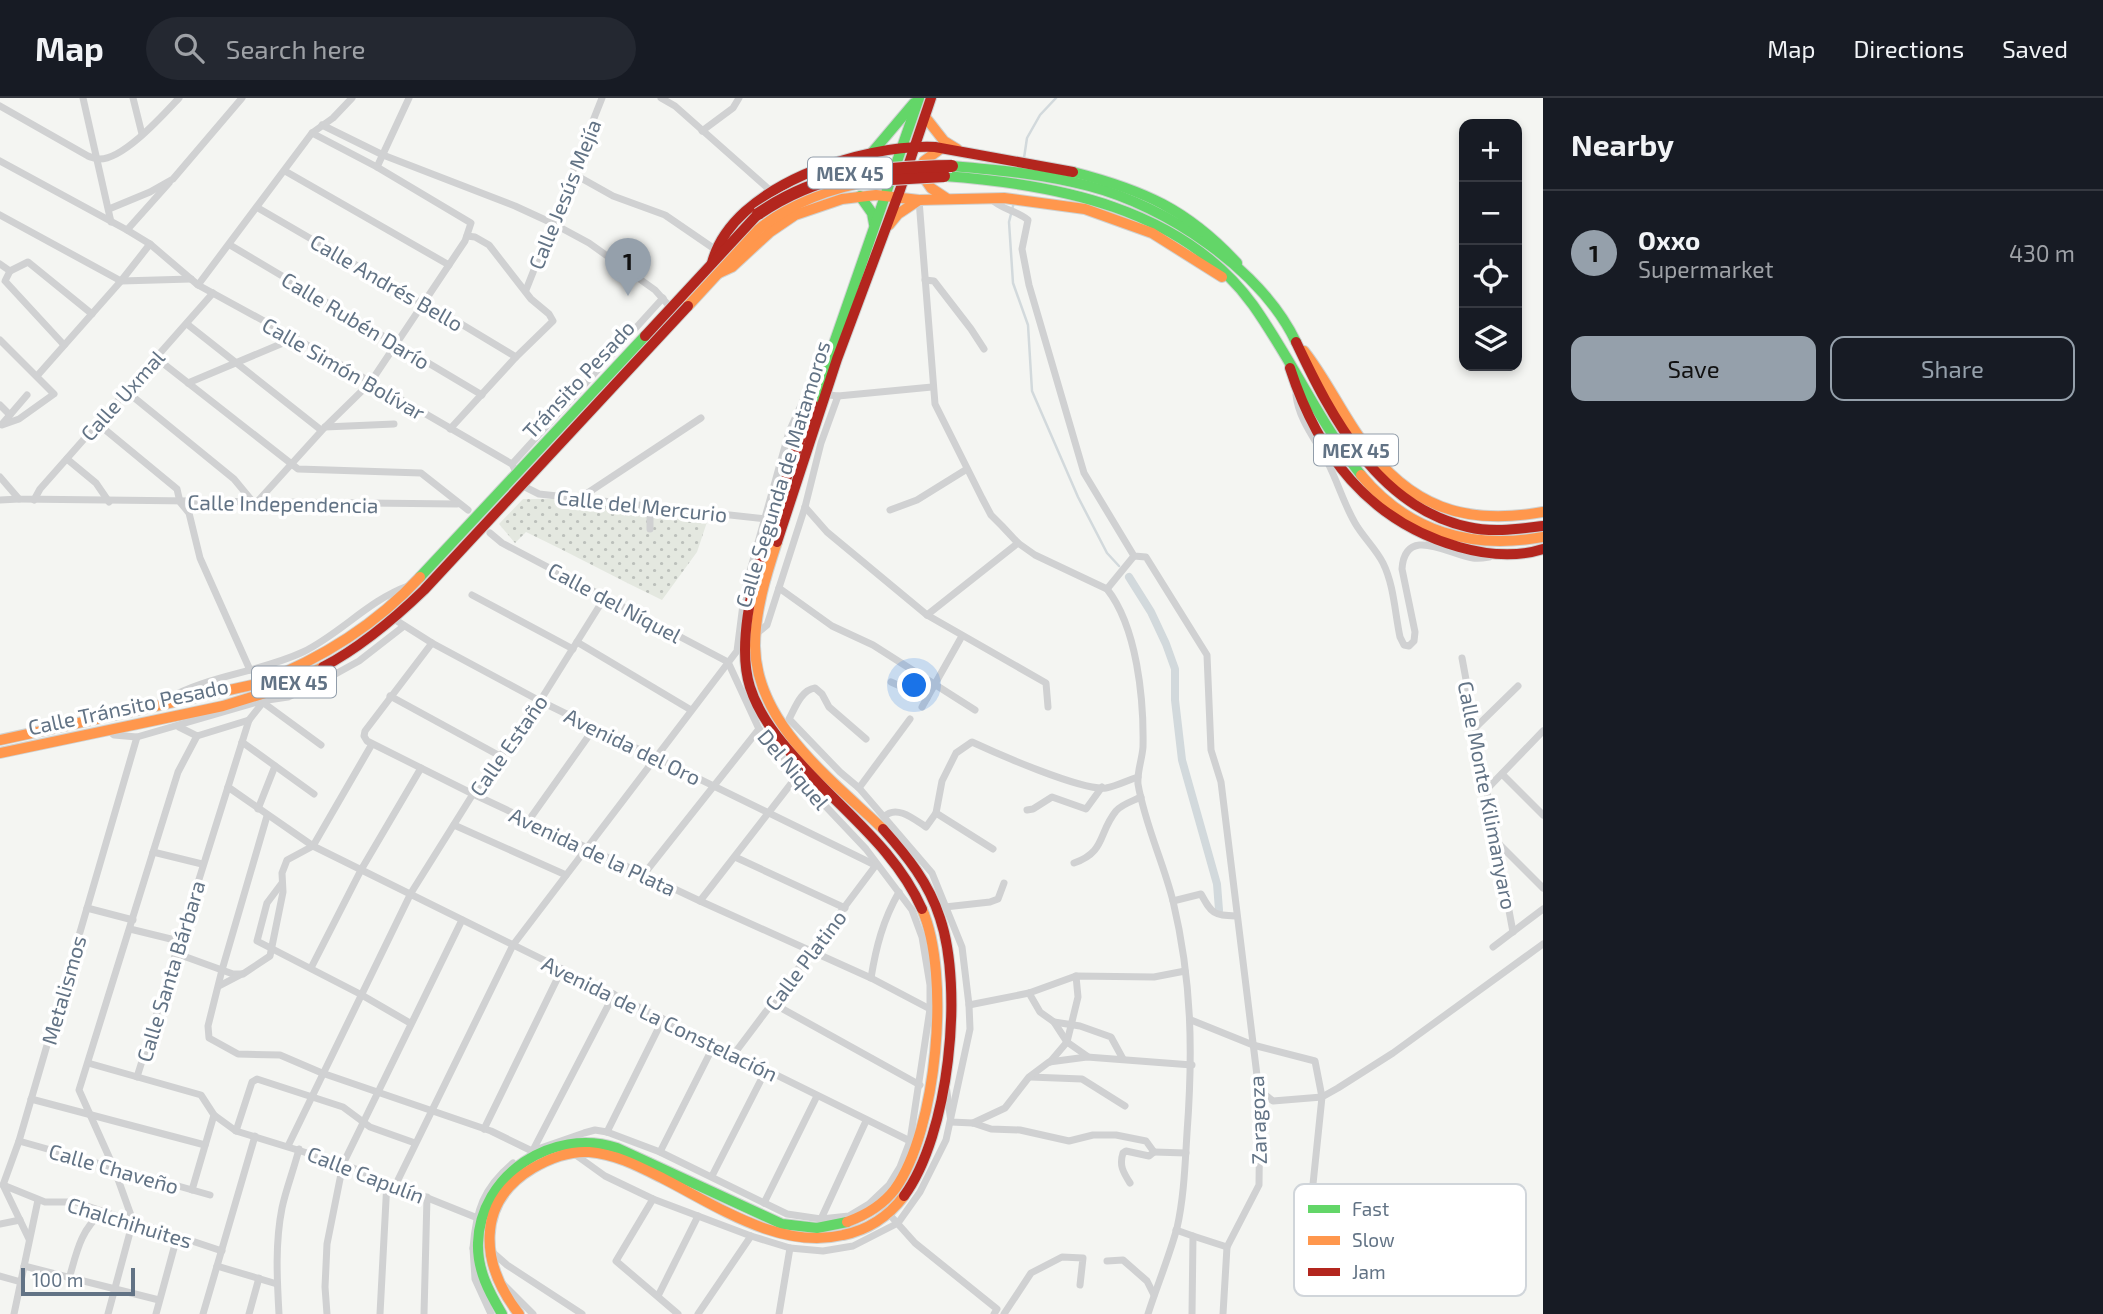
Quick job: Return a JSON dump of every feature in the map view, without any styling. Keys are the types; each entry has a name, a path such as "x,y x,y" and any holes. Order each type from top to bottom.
{"main road":[{"path":"908,148 918,98"},
{"path":"867,155 901,121 918,98"},
{"path":"879,227 890,191 908,148 926,118 931,98"},
{"path":"926,118 944,141 957,149"},
{"path":"1033,175 1005,159 957,149 908,148 841,161 808,173 772,192 741,214 725,234 713,258 732,267 795,215 816,206 860,196 890,191 919,200 989,197 1005,204 1042,202 1107,215 1152,233 1194,257 1241,291"},
{"path":"942,149 926,158 922,174 929,188 948,199"},
{"path":"867,155 881,166 884,185 890,191"},
{"name":"Tránsito Pesado","path":"517,474 667,303 713,258 763,217 780,198 805,186 846,174 904,167 952,166 1033,175"},
{"name":"MEX 45","path":"1033,175 1151,222 1204,256 1241,291 1260,314 1353,468 1375,492 1398,511 1434,531 1475,541 1500,543 1543,537"},
{"name":"MEX 45","path":"763,217 816,193 874,180 944,176 1033,175 1101,190 1134,202 1181,227 1241,268 1274,307 1298,344 1322,396 1355,449 1379,478 1404,499 1431,516 1460,526 1499,530 1543,526"},
{"path":"860,196 879,227"},
{"path":"879,227 919,200"},
{"name":"Calle Segunda de Matamoros","path":"827,394 824,371 879,227"},
{"name":"Calle Segunda de Matamoros","path":"879,227 766,579 751,637 747,678 769,725 807,771 896,864 921,905 931,931 940,989 936,1042 918,1142 909,1166 895,1189 889,1214"},
{"name":"Tránsito Pesado","path":"517,474 713,258"},
{"path":"1298,344 1374,456 1396,480 1415,494 1451,512 1480,518 1517,518 1543,512"},
{"path":"1288,362 1295,388 1322,440 1340,468 1378,508 1406,528 1435,541 1499,556 1540,551"},
{"name":"Calle Tránsito Pesado","path":"0,740 257,684 286,673 340,645 370,624 415,583 517,474"},
{"name":"Calle Tránsito Pesado","path":"0,753 223,706 275,691 324,667 399,622 517,474"},
{"name":"Calle Segunda de Matamoros","path":"751,637 765,693 781,724 803,751 904,852 933,900 947,943 953,999 944,1074 930,1141 918,1175 889,1214 868,1227 830,1239 816,1240 781,1229"},
{"path":"502,1314 485,1285 480,1249 489,1233 494,1209 516,1173 537,1156 559,1145 579,1142 612,1146 781,1229"},
{"path":"537,1156 573,1152 608,1155 736,1216 781,1229"},
{"path":"480,1249 504,1294 519,1314"}],"street":[{"path":"83,98 111,222"},
{"path":"133,98 142,134"},
{"path":"0,106 98,160 119,153 179,98"},
{"path":"127,230 242,98"},
{"path":"198,285 312,133 352,98"},
{"path":"377,167 409,98"},
{"name":"Calle Jesús Mejía","path":"526,290 602,98"},
{"path":"661,98 675,106 772,192"},
{"path":"702,131 733,108 739,98"},
{"path":"323,125 383,155 552,223 589,243 655,290 667,303"},
{"path":"126,391 234,479 255,502 323,428 370,383 449,265 467,236 471,223 377,167 312,133"},
{"name":"Calle Simón Bolívar","path":"0,161 127,230 172,261 198,285 295,338 450,429 517,474"},
{"path":"285,171 449,265"},
{"path":"572,173 612,196 665,215 713,258"},
{"path":"109,208 150,192 173,179"},
{"path":"919,200 935,404 991,515 1018,543 1035,555 1107,589 1121,614 1138,672 1143,749 1138,777 1146,821 1173,901 1191,1020 1192,1066 1184,1191 1176,1230 1148,1314"},
{"path":"1005,204 1028,220 1022,249 1029,285 1084,473 1134,556 1107,589"},
{"name":"Calle Andrés Bello","path":"258,208 516,357"},
{"path":"0,215 121,281 191,278"},
{"path":"450,429 553,321 549,314 531,299 489,246 475,237 467,236"},
{"path":"37,376 150,244"},
{"name":"Calle Rubén Darío","path":"230,245 482,395"},
{"path":"64,345 5,281 10,271 28,262 92,314"},
{"path":"0,264 10,271"},
{"path":"925,280 934,281 984,349"},
{"name":"Calle Uxmal","path":"34,500 40,489 213,293"},
{"path":"187,324 323,428 394,424"},
{"path":"188,383 295,338"},
{"path":"0,340 54,394 19,419 1,426"},
{"path":"155,357 298,469 421,473 468,510"},
{"path":"737,651 745,589 793,422 807,392 824,371"},
{"path":"396,1184 513,945 728,662 751,637 767,625 805,508 821,443 827,394 932,387"},
{"path":"1295,388 1297,405 1304,423 1328,463 1356,526 1382,561 1388,574 1400,637 1404,645 1409,646 1414,640 1415,632 1402,569 1402,558 1410,548 1423,543 1473,558 1499,556"},
{"path":"1,426 27,394"},
{"path":"0,405 10,415"},
{"path":"580,498 701,418"},
{"path":"97,424 174,486 180,502 189,513 200,558 250,670"},
{"path":"66,459 96,483 109,502"},
{"path":"890,510 917,500 967,469"},
{"name":"Calle del Mercurio","path":"517,474 539,494 766,519"},
{"path":"0,477 19,499"},
{"name":"Calle Independencia","path":"0,500 457,504"},
{"path":"650,506 650,529"},
{"path":"805,508 827,532 927,615 1046,683 1048,707"},
{"name":"Calle del Níquel","path":"490,533 502,543 728,662"},
{"path":"927,615 1018,543"},
{"name":"Zaragoza","path":"1134,556 1146,557 1206,655 1211,750 1221,782 1258,1089 1259,1185 1227,1247 1223,1314"},
{"path":"150,709 187,688 304,651 382,598 415,583"},
{"path":"779,588 832,626 873,645 975,710"},
{"path":"472,595 575,646 691,710"},
{"name":"Calle Estaño","path":"288,1146 411,893 473,794 540,701 606,597"},
{"path":"107,730 114,735 137,737 261,701 288,696 359,661 399,622"},
{"name":"Avenida del Oro","path":"399,622 432,643 540,701 876,865"},
{"path":"922,707 961,636"},
{"path":"219,986 270,956 283,892 282,873 288,860 313,846 372,744 364,736 365,731 432,643"},
{"name":"Calle Monte Kilimanyaro","path":"1462,658 1513,932"},
{"name":"Del Niquel","path":"607,1132 660,1152 787,1214 821,1219 849,1216 869,1204 889,1185 910,1142 930,1009 930,985 922,937 912,910 866,849 797,776 759,729 728,662"},
{"path":"891,682 927,698"},
{"path":"1475,728 1518,686"},
{"path":"573,1152 605,1176 653,1199 790,1248 823,1251 853,1246 889,1214 920,1192 946,1140 970,1029 962,947 932,873 859,788 839,772 789,719 802,696 808,689 815,688 829,707 866,739"},
{"name":"Calle Santa Bárbara","path":"137,1077 249,720 261,701 275,691"},
{"path":"390,696 500,756"},
{"path":"261,701 321,746"},
{"path":"859,788 910,719"},
{"path":"178,727 197,736 249,720"},
{"path":"528,820 595,727"},
{"path":"644,874 759,729"},
{"path":"1487,789 1543,731"},
{"path":"108,1314 134,1221 79,1090 178,772 197,736"},
{"name":"Metalismos","path":"2,1185 19,1141 137,737"},
{"path":"242,742 314,794"},
{"path":"884,817 889,812 898,811 926,827 936,813 942,781 956,753 972,742 1012,760 1089,786 1102,787 1138,777"},
{"name":"Avenida de la Plata","path":"372,744 699,901 871,978 930,1009"},
{"path":"803,751 839,772"},
{"path":"258,809 275,766"},
{"path":"311,968 361,870 421,768"},
{"path":"1502,774 1543,815"},
{"path":"699,901 797,776"},
{"name":"Avenida de La Constelación","path":"228,787 313,846 910,1142"},
{"path":"1027,810 1052,797 1086,809 1102,787"},
{"path":"1074,863 1087,859 1095,852 1116,810 1141,797"},
{"path":"936,813 993,849"},
{"path":"267,816 222,970 208,1026 209,1038 238,1054 276,1053 376,1093 484,1129 537,1156"},
{"path":"454,825 566,875"},
{"path":"1495,840 1543,888"},
{"name":"Calle Santa Bárbara","path":"153,852 202,864"},
{"path":"735,857 845,908"},
{"name":"Calle Platino","path":"734,1054 876,865"},
{"path":"282,883 267,903 257,941 410,1023"},
{"path":"945,907 998,899 1004,883"},
{"path":"871,978 877,941 887,912 899,892"},
{"path":"1173,901 1201,894 1211,912 1219,916 1236,916"},
{"path":"87,908 133,920"},
{"path":"1493,947 1543,909"},
{"path":"327,1314 327,1244 343,1164 462,920"},
{"path":"130,929 179,941"},
{"path":"1258,1089 1273,1101 1322,1097 1393,1054 1543,944"},
{"path":"175,953 222,970 243,974"},
{"path":"484,1129 562,969"},
{"path":"969,1005 1030,993 1076,976 1154,977 1185,971"},
{"path":"973,1123 1005,1108 1029,1077 1049,1062 1067,1042 1078,997 1076,976"},
{"path":"1030,993 1040,1012 1054,1022 1067,1042 1087,1057"},
{"path":"537,1156 614,994"},
{"path":"772,1003 920,1086"},
{"path":"491,1314 475,1279 480,1249 475,1217 486,1193 506,1169 537,1156 554,1142 594,1130 607,1132 663,1019"},
{"path":"1191,1020 1252,1045 1315,1061 1322,1097 1313,1184"},
{"path":"1054,1022 1111,1037 1123,1059"},
{"path":"660,1152 714,1045"},
{"path":"1049,1062 1087,1057 1192,1066"},
{"path":"88,1063 201,1096 214,1115 236,1131 252,1082 257,1079 343,1107 370,1126 415,1143"},
{"path":"712,1176 766,1070"},
{"path":"944,1074 951,1122"},
{"path":"1029,1077 1082,1079 1125,1107"},
{"path":"764,1203 817,1096"},
{"path":"31,1099 205,1145"},
{"path":"1259,1118 1273,1101"},
{"path":"192,1190 214,1115"},
{"path":"821,1219 866,1121"},
{"path":"951,1122 973,1123 991,1129 1020,1129 1069,1141 1093,1135 1116,1135 1146,1141 1154,1152"},
{"name":"Calle Capulín","path":"236,1131 343,1164 475,1217"},
{"path":"203,1314 255,1136"},
{"name":"Calle Chaveño","path":"19,1141 210,1195"},
{"path":"279,1314 277,1284 283,1206 299,1149"},
{"path":"1130,1183 1120,1161 1126,1151 1149,1156 1154,1152 1186,1153"},
{"path":"380,1314 387,1181"},
{"path":"2,1185 38,1200 14,1314"},
{"path":"2,1185 29,1239"},
{"path":"424,1314 427,1197"},
{"path":"653,1199 616,1261 678,1314"},
{"name":"Chalchihuites","path":"38,1200 75,1202 222,1251"},
{"path":"69,1279 81,1237 90,1222 103,1211"},
{"path":"889,1214 915,1243 997,1309 994,1314"},
{"path":"657,1296 698,1216"},
{"path":"0,1224 20,1220"},
{"path":"1176,1230 1227,1247"},
{"path":"698,1314 751,1236"},
{"path":"1192,1314 1193,1236"},
{"path":"156,1314 177,1237"},
{"path":"779,1314 790,1248"},
{"path":"480,1249 582,1314"},
{"path":"1004,1314 1031,1273 1062,1257 1083,1258 1080,1285"},
{"path":"1107,1261 1123,1261 1146,1281 1154,1294"},
{"path":"23,1266 159,1300"},
{"path":"217,1266 277,1284"},
{"path":"0,1276 21,1282"},
{"path":"251,1314 259,1278"},
{"path":"496,1278 533,1314"}],"shaded area":[{"path":"523,499 553,499 710,513 697,552 662,600 526,532 515,543 499,524"}],"waterway":[{"path":"1024,158 1027,138 1040,115 1056,98"},
{"path":"1014,202 1009,222 1013,283 1028,325 1032,391 1078,497 1107,553 1119,566"},
{"path":"1129,577 1151,612 1175,669 1175,700 1182,760 1217,884 1219,910"}],"traffic: fast":[{"path":"813,404 919,98"},
{"path":"870,155 914,103"},
{"path":"952,166 1055,178 1119,195 1149,209 1208,244 1235,266 1260,290 1280,315 1296,342"},
{"path":"1073,172 1142,194 1182,215 1237,263"},
{"path":"944,176 1029,186 1072,195 1114,207 1154,224 1191,245 1224,272 1253,305 1332,434 1361,475"},
{"path":"860,196 872,213 874,224"},
{"path":"420,577 645,336"},
{"path":"502,1314 482,1272 478,1253 482,1219 491,1197 506,1178 524,1162 545,1151 568,1144 592,1143 617,1148 782,1224 817,1228 847,1222"}],"traffic: slow":[{"path":"926,118 944,141 957,149"},
{"path":"939,150 924,161 922,175 931,188 946,198"},
{"path":"688,306 759,229 772,219 813,197 874,180"},
{"path":"719,273 732,267 770,232 795,215 842,199 876,195 919,200 1004,198 1085,209 1152,233 1222,277"},
{"path":"889,225 898,214 919,200"},
{"path":"1304,351 1362,441 1399,482 1420,496 1464,513 1515,516 1543,512"},
{"path":"1361,475 1379,495 1399,511 1443,532 1491,541 1543,537"},
{"path":"777,542 762,593 755,633 759,674 768,701 800,748 883,829"},
{"path":"0,740 257,684 280,675 345,640 384,611 420,577"},
{"path":"0,753 223,706 275,690 323,667"},
{"path":"847,1222 874,1209 895,1189 909,1163 921,1130 930,1092 937,1011 936,972 931,938 922,909"},
{"path":"519,1314 506,1295 491,1256 493,1217 501,1199 514,1182 533,1168 560,1156 589,1152 618,1158 727,1213 773,1231 796,1236 819,1238 861,1230 884,1216 904,1196"}],"traffic: jam":[{"path":"777,542 837,359 931,98"},
{"path":"712,263 724,235 745,212 772,191 838,162 873,153 935,147 1073,172"},
{"path":"758,214 804,189 850,175 899,168 952,166"},
{"path":"874,180 944,176"},
{"path":"645,336 758,214"},
{"path":"323,667 376,632 424,590 688,306"},
{"path":"1296,342 1325,400 1362,456 1384,480 1408,500 1436,516 1477,529 1506,530 1543,526"},
{"path":"1290,368 1315,429 1332,456 1373,502 1398,520 1427,535 1480,552 1511,554 1543,549"},
{"path":"813,404 776,506 753,585 745,657 750,687 761,712 777,736 888,855 922,909"},
{"path":"883,829 916,870 930,893 940,918 951,983 948,1061 941,1100 932,1137 904,1196"}],"place":[{"name":"Oxxo","path":"628,296"}]}
